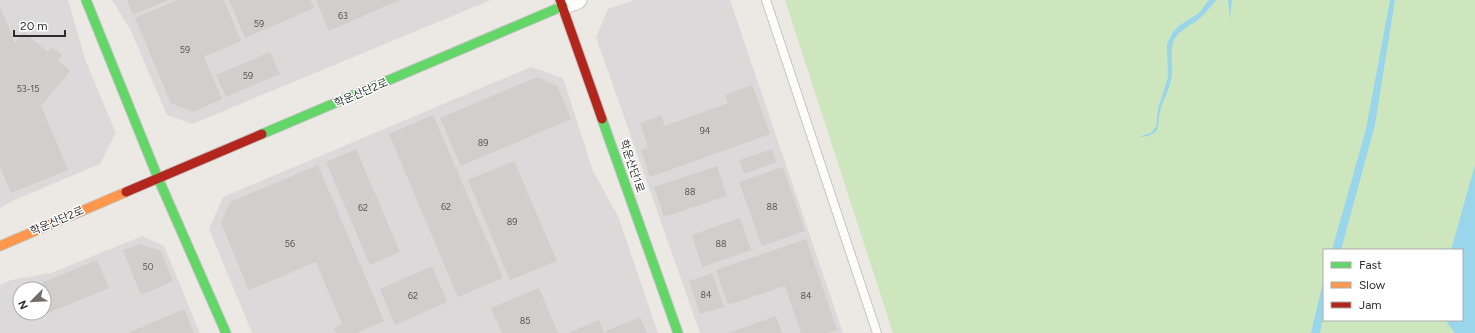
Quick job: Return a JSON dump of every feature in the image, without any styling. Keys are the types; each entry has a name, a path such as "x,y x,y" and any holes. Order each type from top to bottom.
{"street":[{"path":"86,0 158,178 226,333"},
{"name":"학운산단2로","path":"0,246 567,2"},
{"name":"학운산단1로","path":"567,2 678,333"}],"lane":[{"path":"766,0 877,333"}],"shaded area":[{"path":"0,0 68,0 86,62 116,133 100,164 12,201 0,208"},
{"path":"112,0 491,0 192,124 167,115 130,29"},
{"path":"635,0 730,0 843,333 700,333 596,37 608,9"},
{"path":"531,67 563,78 593,171 618,216 658,333 252,333 209,229 223,197"},
{"path":"142,236 164,246 200,333 0,333 0,285 11,280 51,273"}],"green space":[{"path":"785,0 1475,0 1475,333 893,333"}],"water":[{"path":"1209,0 1216,0 1197,21 1182,30 1174,40 1171,52 1171,79 1169,89 1161,107 1156,132 1148,136 1141,137 1151,133 1156,127 1158,109 1168,77 1167,44 1173,32 1180,25 1199,13"},
{"path":"1228,0 1232,0 1230,18"},
{"path":"1390,0 1395,0 1375,125 1341,249 1332,249 1366,129"},
{"path":"1475,165 1475,333 1455,333 1446,321 1463,321 1463,249 1451,249"},
{"path":"1323,282 1323,317 1320,333 1311,333"}],"building":[{"path":"127,0 168,0 133,15"},
{"path":"177,0 224,0 241,41 204,57 222,99 193,112 171,103 135,18"},
{"path":"229,0 310,0 314,8 245,38"},
{"path":"316,0 400,0 329,31"},
{"path":"0,7 15,43 24,32 48,52 52,47 62,55 58,61 70,71 41,106 68,170 11,193 0,166"},
{"path":"270,52 280,74 226,97 216,75"},
{"path":"537,77 557,86 571,119 461,166 440,118"},
{"path":"752,85 770,134 650,177 641,150 648,147 640,123 661,115 665,126 728,103 725,95"},
{"path":"433,115 503,278 458,297 389,134"},
{"path":"356,149 400,252 370,265 326,162"},
{"path":"772,149 776,162 744,174 739,160"},
{"path":"514,161 557,261 510,280 468,180"},
{"path":"318,165 384,321 356,333 336,333 334,328 342,324 316,262 249,290 221,223 230,202"},
{"path":"717,166 727,196 664,217 654,187"},
{"path":"783,167 805,231 762,246 739,182"},
{"path":"740,218 751,250 702,267 692,235"},
{"path":"806,239 837,330 827,333 801,333 785,286 728,305 716,270"},
{"path":"140,244 161,251 173,281 141,295 123,250"},
{"path":"97,260 109,288 52,311 52,281 46,281"},
{"path":"432,266 447,302 395,325 380,289"},
{"path":"712,273 724,307 700,314 689,281"},
{"path":"539,288 558,333 502,333 491,308"},
{"path":"184,309 194,333 128,333"},
{"path":"776,316 782,333 729,333"},
{"path":"640,317 647,333 607,333 606,331"},
{"path":"599,320 604,333 568,333"}],"traffic: fast":[{"path":"86,0 158,178 226,333"},
{"path":"262,134 563,6"},
{"path":"602,119 678,333"}],"traffic: slow":[{"path":"0,246 126,192"}],"traffic: jam":[{"path":"560,0 602,119"},
{"path":"126,192 262,134"}]}
